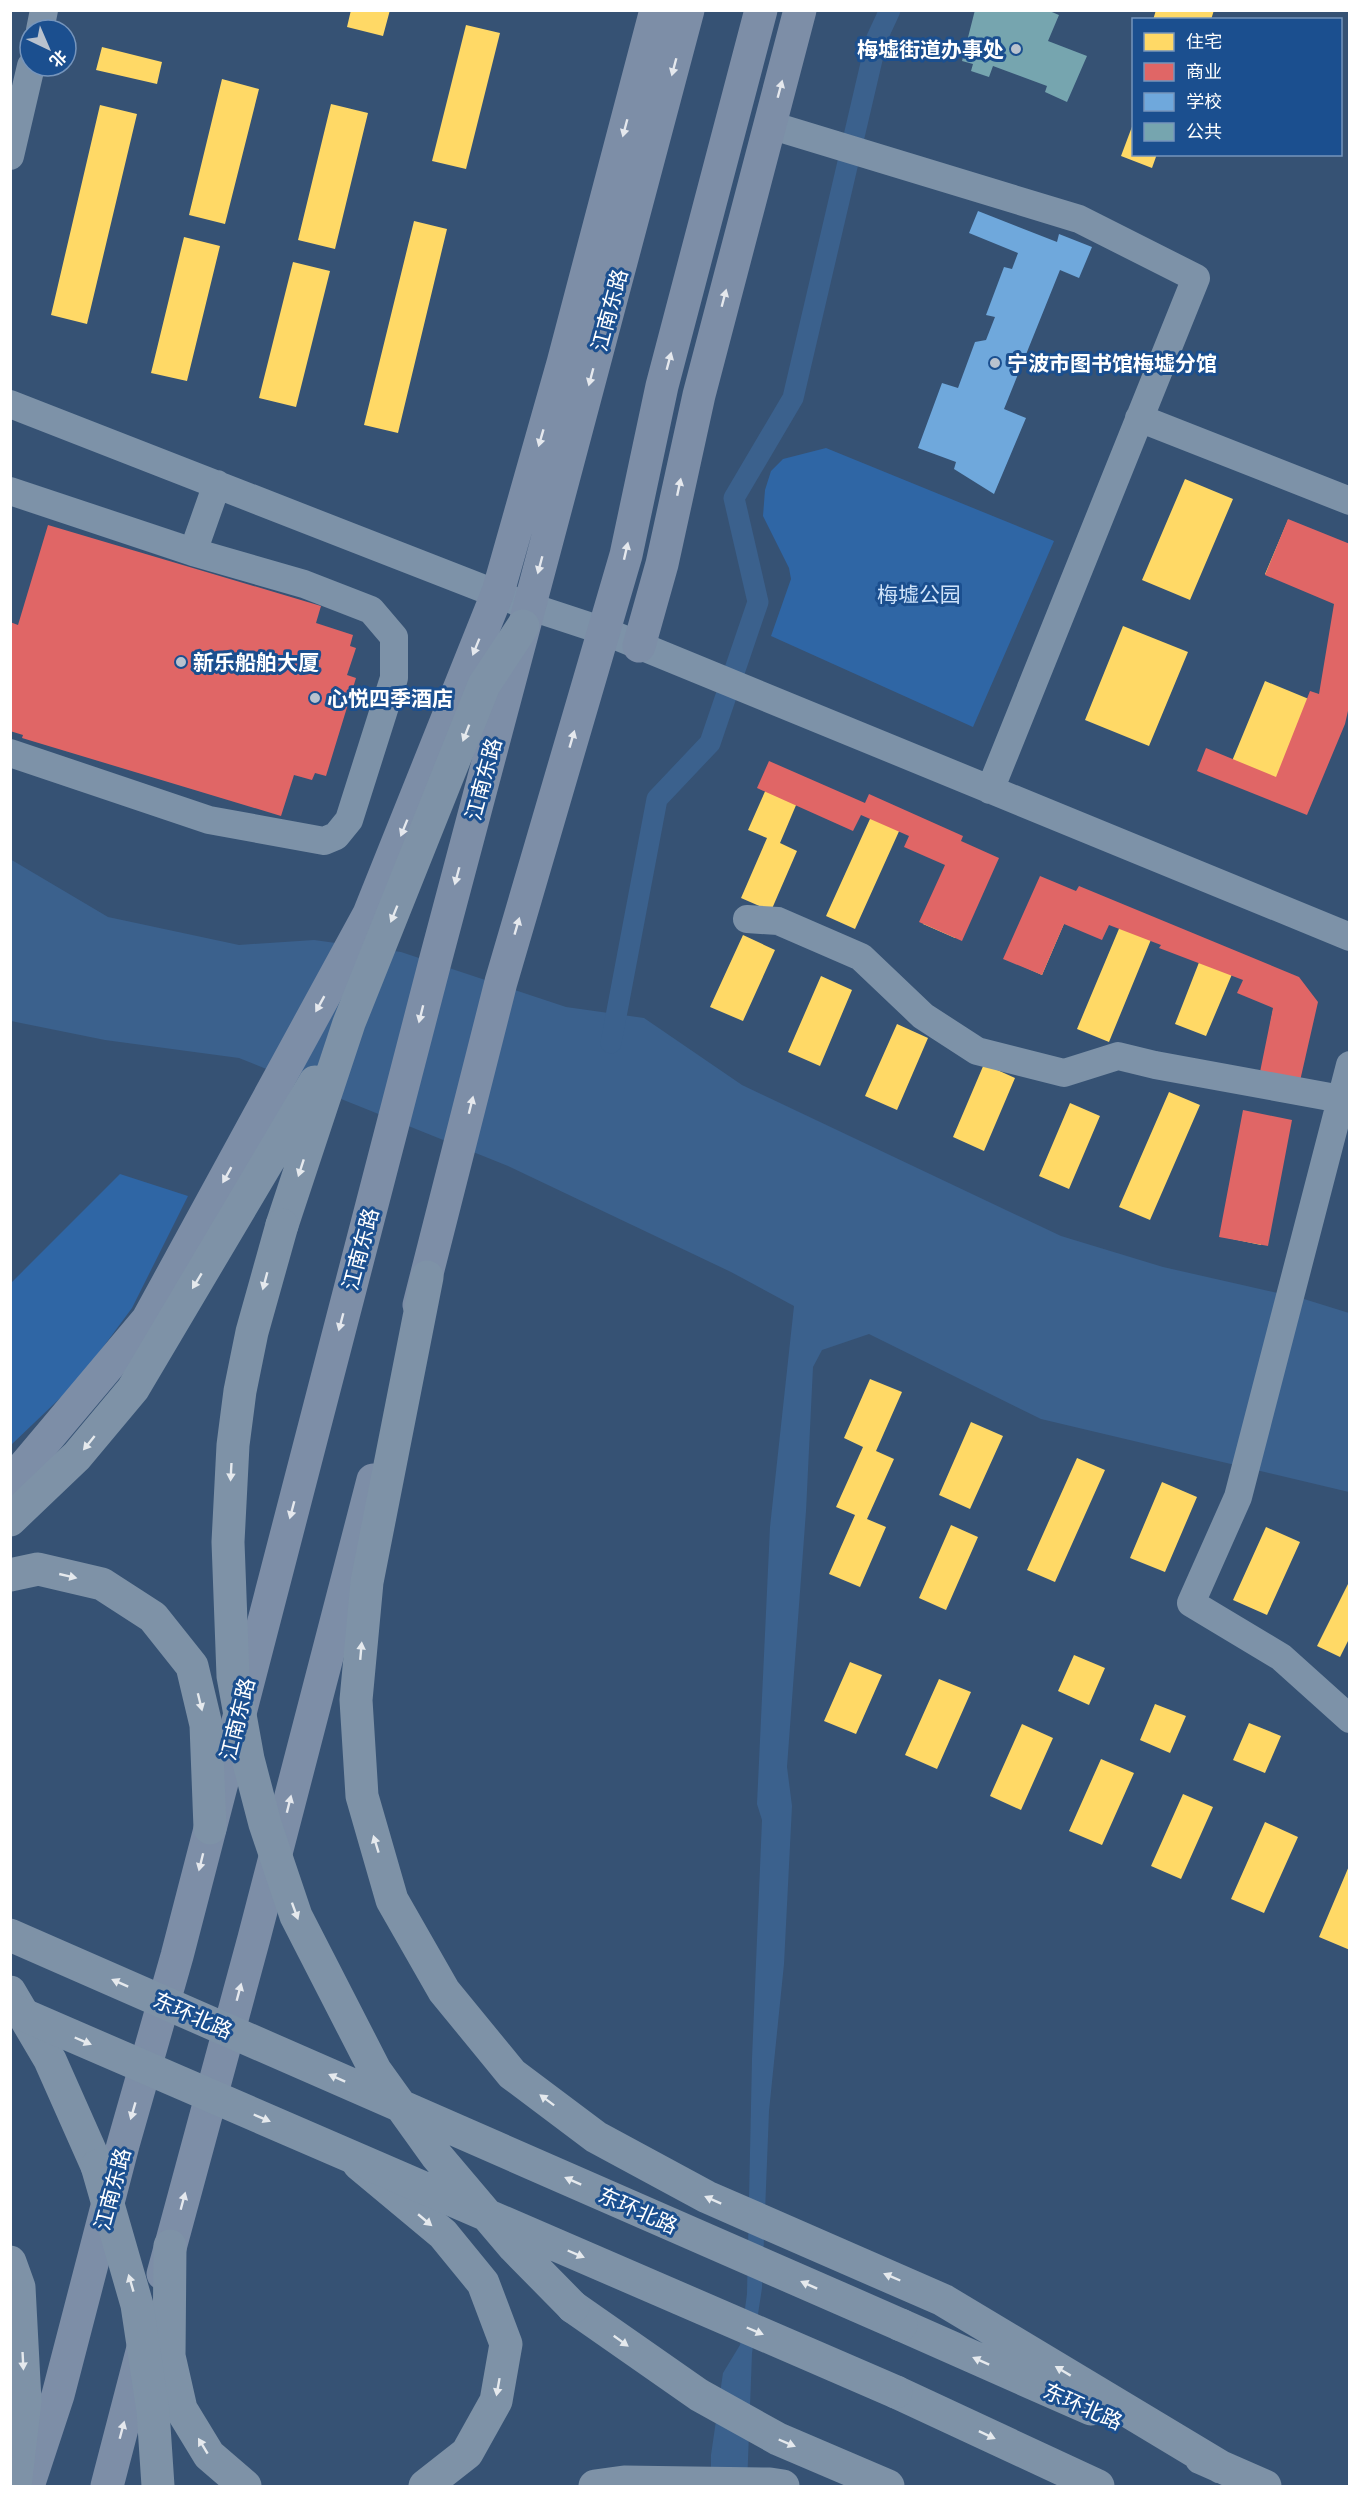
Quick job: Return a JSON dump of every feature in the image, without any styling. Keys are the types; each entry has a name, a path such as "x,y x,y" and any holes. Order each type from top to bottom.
{"highway":[{"path":"10,1520 77,1456 133,1389 311,1108 381,945 484,685 526,616"},
{"path":"311,1108 282,1225 266,1276 240,1391 233,1445 228,1564 233,1676 246,1747 265,1824 296,1916 375,2070 436,2155 514,2247 573,2307 699,2394 778,2439 888,2487"},
{"path":"427,1277 367,1582 356,1700 362,1796 392,1900 444,1991 512,2074 596,2137 707,2197 943,2300 1221,2467"},
{"path":"10,1575 38,1569 102,1584 153,1617 192,1666 206,1725 210,1828"},
{"name":"东环北路","path":"15,1935 1265,2487"},
{"path":"10,1992 50,2060 97,2166 138,2306 153,2411 158,2487"},
{"path":"10,2009 896,2392 1098,2487"},
{"path":"348,2155 443,2234 483,2283 506,2344 496,2401 466,2453 425,2487"},
{"path":"170,2246 169,2356 181,2409 209,2455 245,2487"},
{"path":"10,2262 19,2288 25,2401 15,2487"},
{"path":"595,2487 624,2482 770,2484 783,2487"}],"main road":[{"path":"10,1483 148,1319 369,914 498,592 563,363 656,10"},
{"name":"江南东路","path":"28,2487 58,2395 210,1828 436,958 688,10"},
{"path":"107,2487 254,1938 457,1161 501,982 626,555 662,387 761,10"},
{"path":"639,646 662,564 699,395 800,10"}],"street":[{"path":"10,156 28,78"},
{"path":"770,125 1079,219 1196,278 990,790"},
{"path":"10,404 498,592 526,616 604,631 1350,937"},
{"path":"1139,418 1350,501"},
{"path":"193,552 217,484"},
{"path":"10,491 193,552 304,584 371,610 394,638 394,678 349,820 336,836 324,841 209,820 10,753"},
{"path":"747,919 778,921 861,957 923,1016 977,1051 1064,1073 1118,1056 1190,1072 1341,1099"},
{"path":"1350,1065 1238,1497 1191,1603 1281,1657 1350,1719"}],"green space":[{"name":"梅墟公园","path":"826,448 1054,541 973,727 771,636 791,579 789,568 763,516 765,490 771,471 783,459"},
{"path":"120,1174 188,1196 132,1308 78,1381 11,1445 11,1283"}],"shaded area":[{"path":"10,859 108,917 239,945 314,940 401,952 566,1007 644,1018 742,1085 1061,1236 1163,1267 1304,1299 1349,1313 1349,1492 1041,1419 869,1334 822,1350 813,1367 806,1511 787,1767 792,1806 784,1964 769,2111 762,2288 752,2353 747,2486 711,2486 711,2455 723,2373 740,2345 747,2294 752,2059 762,1820 757,1804 770,1527 794,1306 731,1272 508,1166 239,1058 105,1040 11,1021"}],"building: 住宅":[{"path":"351,10 390,10 383,36 347,27"},
{"path":"1156,10 1214,10 1212,18 1154,18"},
{"path":"466,25 500,33 466,169 432,161"},
{"path":"102,47 162,62 157,84 96,70"},
{"path":"222,79 259,89 225,224 189,215"},
{"path":"331,104 368,113 335,249 298,240"},
{"path":"100,105 137,114 87,324 51,315"},
{"path":"1132,127 1132,156 1156,156 1152,168 1121,156"},
{"path":"414,221 447,229 398,433 364,425"},
{"path":"184,237 220,246 187,381 151,373"},
{"path":"293,262 330,271 296,407 259,398"},
{"path":"1185,479 1233,499 1190,600 1142,580"},
{"path":"1288,520 1350,546 1350,571 1336,604 1265,574"},
{"path":"1123,626 1188,652 1149,746 1085,720"},
{"path":"1265,681 1333,709 1293,806 1225,778"},
{"path":"774,771 805,784 780,843 797,851 771,911 741,898 767,838 748,830"},
{"path":"874,810 884,815 886,810 905,818 855,929 826,916"},
{"path":"957,847 989,861 955,938 923,924"},
{"path":"1043,885 1075,898 1042,975 1011,961"},
{"path":"1126,912 1157,925 1109,1042 1077,1029"},
{"path":"743,935 775,950 743,1021 710,1007"},
{"path":"1205,947 1238,960 1206,1036 1175,1024"},
{"path":"821,976 852,990 820,1066 788,1052"},
{"path":"1278,984 1305,989 1290,1068 1263,1063"},
{"path":"897,1024 928,1038 897,1110 865,1096"},
{"path":"984,1064 1015,1078 984,1151 953,1137"},
{"path":"1169,1092 1200,1105 1150,1220 1119,1207"},
{"path":"1070,1103 1100,1116 1069,1189 1039,1176"},
{"path":"1251,1124 1284,1130 1261,1245 1228,1238"},
{"path":"870,1379 902,1392 876,1451 894,1459 867,1519 886,1527 860,1587 829,1574 855,1515 836,1507 863,1447 844,1438"},
{"path":"971,1422 1003,1436 970,1509 939,1495"},
{"path":"1077,1458 1105,1470 1055,1582 1027,1570"},
{"path":"1162,1482 1197,1497 1165,1572 1130,1558"},
{"path":"951,1525 978,1537 946,1610 919,1598"},
{"path":"1266,1527 1300,1542 1267,1615 1233,1600"},
{"path":"1350,1580 1350,1637 1340,1657 1317,1646"},
{"path":"1074,1655 1105,1668 1089,1705 1058,1691"},
{"path":"850,1662 882,1675 856,1734 824,1721"},
{"path":"939,1679 971,1692 937,1769 905,1755"},
{"path":"1155,1704 1186,1716 1170,1753 1140,1740"},
{"path":"1249,1723 1281,1736 1265,1773 1233,1760"},
{"path":"1022,1724 1053,1738 1021,1810 990,1796"},
{"path":"1101,1759 1134,1773 1102,1845 1069,1831"},
{"path":"1183,1794 1213,1807 1181,1879 1151,1866"},
{"path":"1265,1822 1298,1837 1264,1913 1231,1899"},
{"path":"1350,1866 1350,1950 1319,1937"}],"building: 商业":[{"path":"1288,519 1350,544 1350,702 1345,724 1307,815 1197,771 1206,748 1276,777 1310,691 1319,694 1334,604 1265,575"},
{"name":"新乐船舶大厦","path":"48,525 321,606 316,623 353,635 350,646 356,648 347,675 356,678 326,776 315,773 312,780 294,775 281,816 22,738 23,735 10,731 10,622 18,625"},
{"path":"769,761 865,803 869,794 963,836 961,841 999,858 962,941 919,922 945,865 904,847 909,836 861,815 853,831 757,788"},
{"path":"1040,876 1076,891 1079,886 1299,977 1318,1002 1300,1081 1260,1072 1273,1008 1237,993 1243,980 1159,948 1161,945 1109,925 1102,940 1064,924 1042,975 1003,959"},
{"path":"1243,1110 1292,1120 1268,1246 1219,1237"}],"building: 学校":[{"name":"宁波市图书馆梅墟分馆","path":"978,211 1057,242 1059,234 1092,247 1079,278 1060,270 1004,409 1026,418 994,494 954,469 956,462 918,448 942,383 958,388 975,342 986,340 995,317 986,315 1004,267 1012,269 1018,253 969,233"}],"building: 公共":[{"name":"梅墟街道办事处","path":"975,10 1047,10 1059,15 1048,41 1087,56 1067,102 1045,92 1047,86 993,66 989,77 971,71 973,64 962,61"}],"waterway":[{"path":"611,1043 657,799 710,743 758,602 734,498 793,398 877,38 890,10"}],"place":[{"name":"梅墟街道办事处","path":"1016,49"},
{"name":"宁波市图书馆梅墟分馆","path":"995,363"},
{"name":"新乐船舶大厦","path":"181,662"},
{"name":"心悦四季酒店","path":"315,698"}]}
